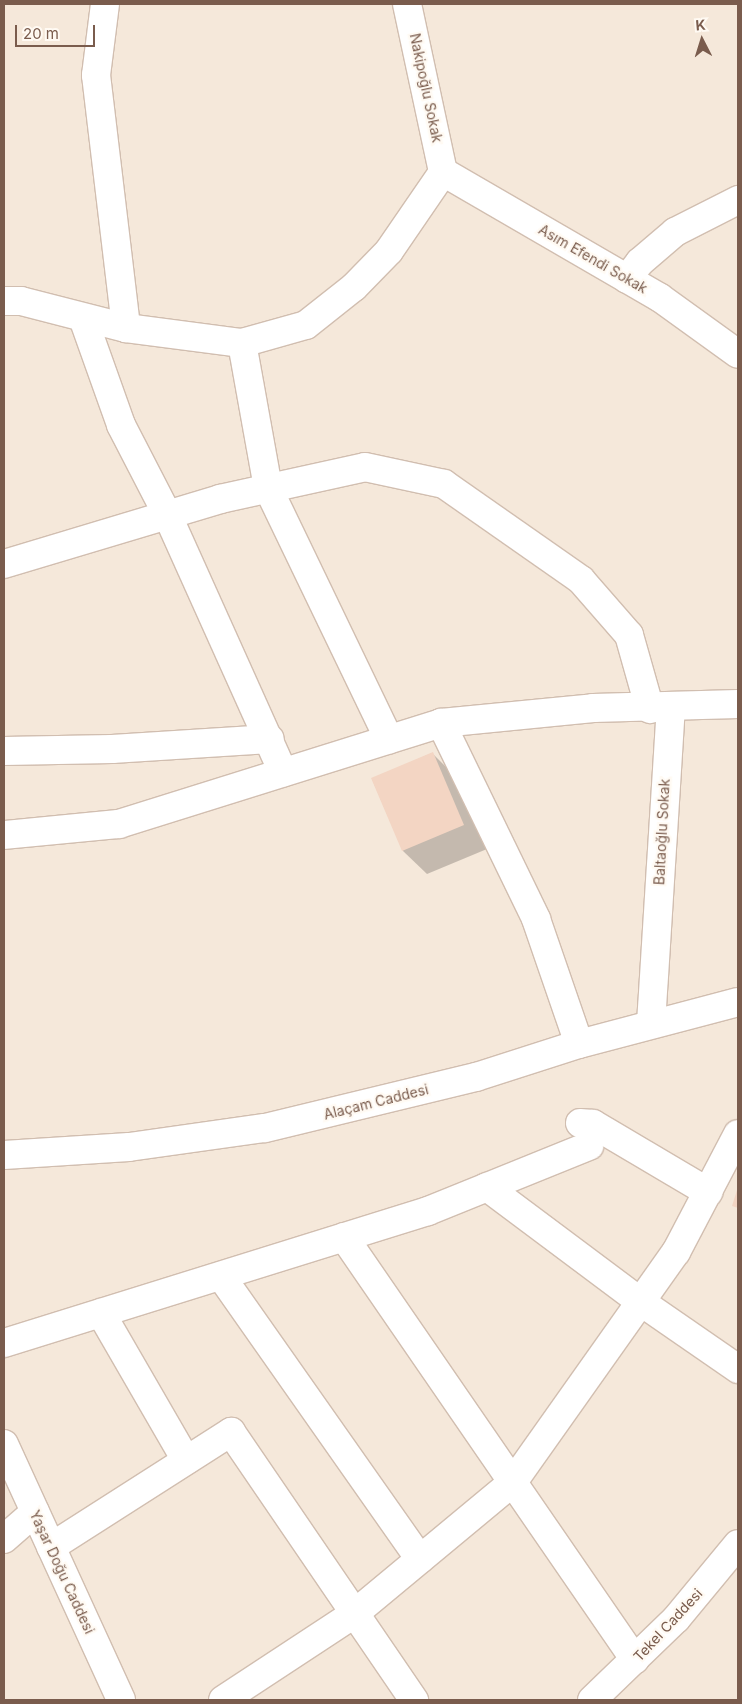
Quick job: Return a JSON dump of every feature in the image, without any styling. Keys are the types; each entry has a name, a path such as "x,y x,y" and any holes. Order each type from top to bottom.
{"street":[{"path":"104,4 96,75 126,328"},
{"name":"Nakipoğlu Sokak","path":"407,4 443,172"},
{"path":"4,301 21,301 126,328 242,344 306,325 354,287 389,251 443,172"},
{"name":"Asım Efendi Sokak","path":"443,172 691,318 738,354"},
{"path":"627,280 640,262 675,232 738,200"},
{"path":"83,318 121,424 167,514 270,739 283,772"},
{"path":"242,344 268,488 389,739"},
{"name":"Baltaoğlu Sokak","path":"4,564 167,514 365,466 444,484 580,580 629,635 661,708 651,1024"},
{"path":"4,835 119,824 441,723 593,708 661,708 738,704"},
{"path":"441,723 536,918 579,1044"},
{"path":"4,751 112,749 270,739"},
{"name":"Alaçam Caddesi","path":"4,1155 130,1147 266,1128 476,1077 579,1044 738,1002"},
{"path":"4,1344 428,1211 487,1187 585,1135 593,1124 708,1192"},
{"path":"223,1700 354,1614 512,1482 676,1252 738,1134"},
{"path":"487,1187 641,1302 738,1369"},
{"path":"344,1237 635,1660"},
{"path":"221,1276 420,1559"},
{"path":"101,1313 186,1460"},
{"path":"51,1547 232,1432 414,1700"},
{"name":"Yaşar Doğu Caddesi","path":"4,1444 121,1700"},
{"path":"4,1539 35,1512"},
{"name":"Tekel Caddesi","path":"592,1700 676,1619 738,1544"}],"shaded area":[{"path":"4,4 738,4 738,1700 4,1700"}],"building":[{"path":"433,752 464,825 402,851 371,778"},
{"path":"738,1187 738,1208 732,1206"}]}
